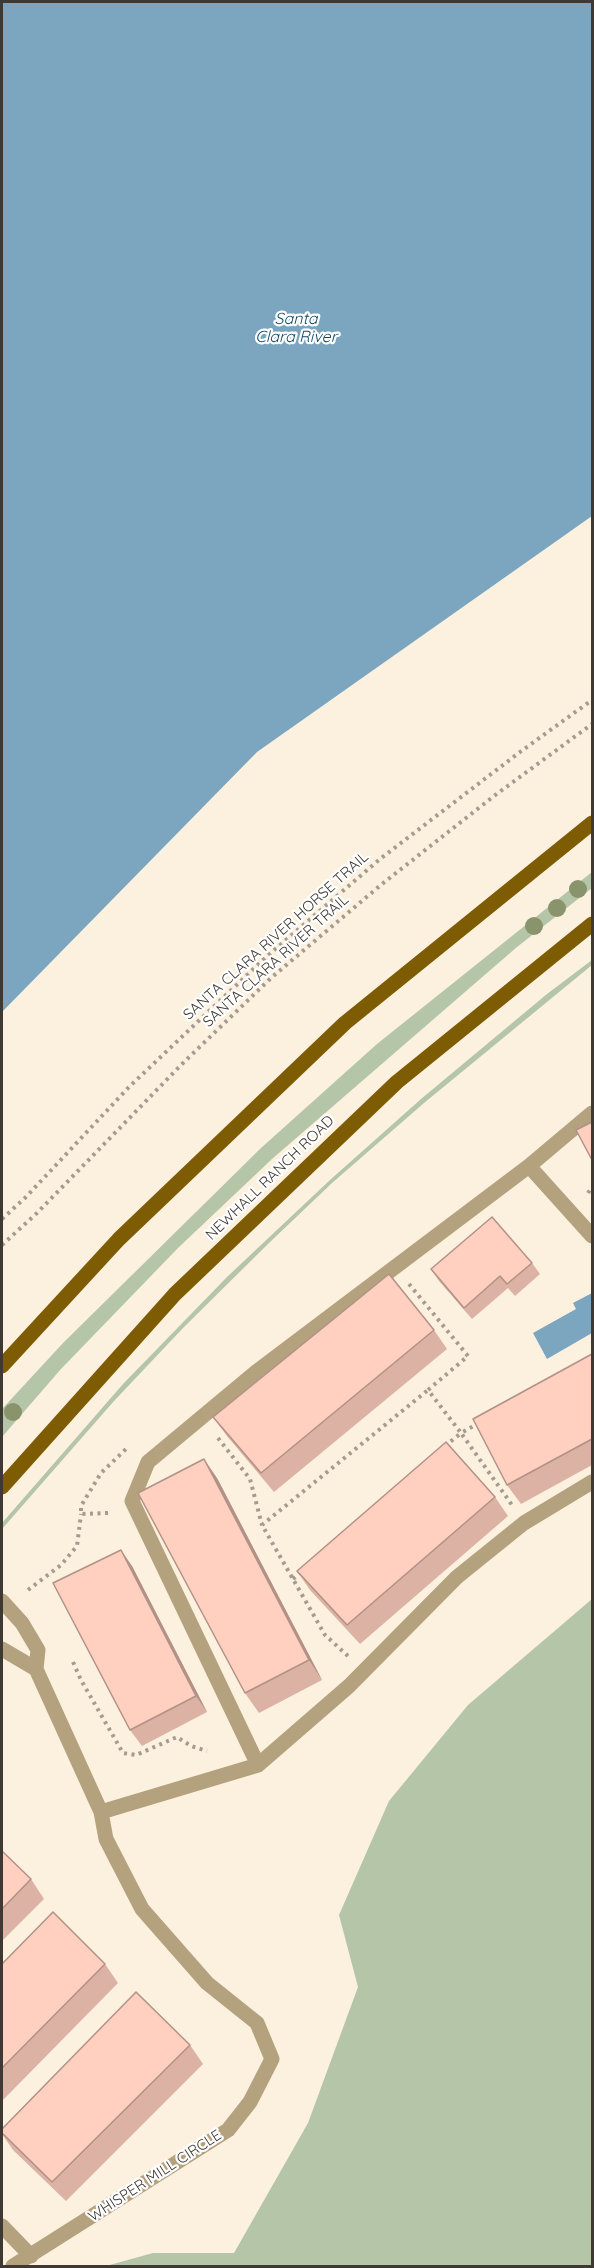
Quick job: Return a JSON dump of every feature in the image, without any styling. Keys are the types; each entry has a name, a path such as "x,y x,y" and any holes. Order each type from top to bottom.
{"main road":[{"path":"2,1366 119,1239 345,1023 592,823"},
{"name":"NEWHALL RANCH ROAD","path":"2,1487 175,1294 396,1082 592,924"}],"street":[{"path":"258,1765 132,1501 147,1462 256,1372 529,1166 592,1113"},
{"path":"529,1166 592,1236"},
{"path":"101,1812 258,1765 363,1671 457,1577 524,1523 592,1482"},
{"name":"WHISPER MILL CIRCLE","path":"2,1601 22,1623 38,1650 36,1669 101,1812 106,1839 142,1909 207,1983 257,2023 272,2059 250,2102 228,2130 13,2266"},
{"path":"2,1649 36,1669"},
{"path":"2,2226 31,2256"}],"path":[{"name":"SANTA CLARA RIVER HORSE TRAIL","path":"2,1219 26,1197 129,1087 265,958 380,859 592,700"},
{"name":"SANTA CLARA RIVER TRAIL","path":"2,1245 37,1213 174,1072 272,978 382,884 494,796 592,724"},
{"path":"588,1193 592,1187"},
{"path":"262,1525 468,1356 396,1267"},
{"path":"428,1390 524,1523"},
{"path":"443,1448 461,1433 481,1422"},
{"path":"218,1438 250,1479 262,1525 325,1635 363,1671"},
{"path":"28,1590 61,1565 77,1545 81,1514"},
{"path":"293,1579 311,1563"},
{"path":"73,1662 123,1753 136,1755 177,1737 191,1746 207,1751"}],"green space":[{"path":"592,872 592,888 517,947 272,1159 178,1248 61,1369 2,1437 2,1409 64,1342 261,1148 377,1044"},
{"path":"592,960 592,965 424,1103 332,1183 270,1242 184,1327 114,1401 2,1529 2,1523 123,1384 227,1277 330,1180 421,1099 547,994"},
{"path":"592,1599 592,2266 106,2266 153,2253 234,2253 308,2123 358,1987 339,1915 389,1801 468,1705"}],"water":[{"name":"Santa Clara River","path":"2,2 592,2 592,516 257,752 2,1012"},
{"path":"592,1293 592,1333 547,1359 533,1333 576,1309 573,1303"}],"building":[{"path":"592,1122 592,1160 576,1130"},
{"path":"492,1217 532,1263 507,1284 500,1276 464,1308 431,1269"},
{"path":"389,1274 434,1330 261,1473 213,1417"},
{"path":"592,1354 592,1439 507,1485 473,1419"},
{"path":"446,1442 495,1497 347,1625 297,1571"},
{"path":"204,1459 309,1660 245,1693 138,1493"},
{"path":"121,1550 196,1696 130,1730 53,1583"},
{"path":"2,1851 31,1879 2,1909"},
{"path":"53,1912 105,1964 2,2068 2,1964"},
{"path":"136,1992 190,2045 52,2182 2,2133 2,2129"}]}
